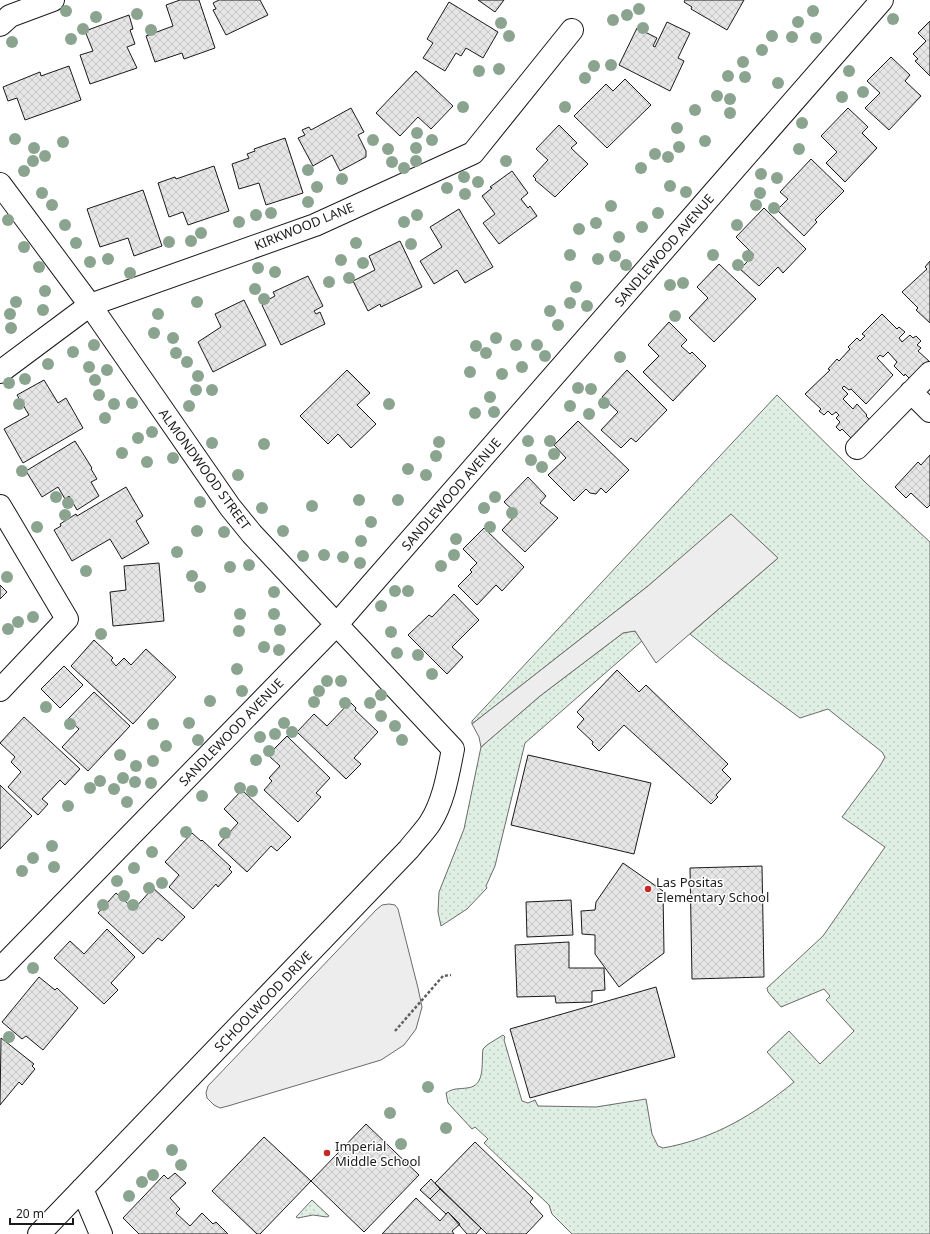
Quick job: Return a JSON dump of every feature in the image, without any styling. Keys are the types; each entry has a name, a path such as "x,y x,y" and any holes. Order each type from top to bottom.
{"street":[{"path":"0,25 10,16 53,0"},
{"name":"SANDLEWOOD AVENUE","path":"0,969 337,624 882,0"},
{"name":"KIRKWOOD LANE","path":"0,372 90,305 315,225 473,153 572,30"},
{"name":"ALMONDWOOD STREET","path":"0,184 90,305 230,507 252,534 453,749"},
{"path":"857,448 930,373"},
{"path":"911,392 930,410"},
{"path":"0,506 67,619 0,690"},
{"name":"SCHOOLWOOD DRIVE","path":"39,1234 409,849 430,822 438,807 448,774 453,749"},
{"path":"82,1189 100,1234"}],"path":[{"path":"395,1031 443,976 451,975"}],"green space":[{"path":"777,395 865,482 930,542 930,1234 572,1234 552,1214 549,1205 484,1143 488,1139 475,1127 472,1129 448,1103 446,1093 454,1089 473,1086 480,1079 483,1049 487,1045 503,1035 505,1037 504,1040 522,1101 528,1103 535,1100 538,1106 596,1107 646,1099 652,1134 658,1146 663,1148 700,1138 733,1124 764,1105 794,1082 767,1052 789,1031 820,1064 854,1031 826,1000 830,996 824,989 781,1007 768,992 767,988 823,936 885,847 842,817 885,757 882,752 828,709 800,718 722,660 690,634 778,558 731,515 648,586 472,724 472,721"},
{"path":"635,631 642,641 525,743 495,866 486,886 487,888 467,909 441,926 438,912 439,892 464,829 481,747 540,696 623,633"},
{"path":"312,1200 329,1216 313,1215 298,1218 296,1217"}],"shaded area":[{"path":"731,514 778,558 656,663 635,631 623,633 540,696 481,747 479,737 472,724 648,586"},
{"path":"382,905 395,905 398,909 422,1007 416,1029 404,1045 381,1060 228,1106 220,1108 214,1105 207,1098 206,1093 208,1086 376,910"}],"building":[{"path":"180,0 199,0 215,48 184,59 182,53 155,62 146,36 173,26 166,5"},
{"path":"219,0 260,0 268,15 226,35 213,10 216,9 213,3"},
{"path":"478,0 504,0 495,12"},
{"path":"685,0 744,0 727,30 691,9 692,7 684,2"},
{"path":"449,2 498,32 483,58 466,48 461,56 456,53 445,71 423,58 433,43 427,39"},
{"path":"129,15 133,29 130,30 135,44 127,47 137,68 90,84 80,55 93,51 85,31"},
{"path":"930,21 930,76 915,61 918,59 913,54 926,41 918,33"},
{"path":"667,22 690,33 678,58 684,61 670,91 619,65 637,28 657,38 653,46 655,47"},
{"path":"891,57 910,75 905,81 921,96 889,130 865,108 880,93 867,81"},
{"path":"69,66 81,100 25,120 17,98 8,101 3,87 40,72 41,76"},
{"path":"416,71 453,106 431,129 418,117 400,136 376,113"},
{"path":"625,79 651,105 607,148 574,116 606,84 613,91"},
{"path":"351,108 364,132 358,135 366,151 366,157 340,171 332,155 313,166 298,138 305,135 302,130 309,127 311,130"},
{"path":"848,108 868,127 862,133 877,148 845,182 826,163 837,152 821,136"},
{"path":"559,125 577,143 571,148 588,164 555,197 535,180 536,179 533,176 548,160 536,149"},
{"path":"285,138 303,193 266,205 259,183 239,189 232,164 249,158 247,154 255,151 254,149"},
{"path":"811,159 844,191 815,220 817,222 804,236 777,210 788,199 780,192"},
{"path":"214,166 229,211 188,225 183,212 169,217 158,183 175,177 176,179"},
{"path":"512,171 528,193 521,199 528,208 530,206 537,216 499,244 483,223 495,214 482,196 492,188 490,187"},
{"path":"143,190 162,246 134,256 128,238 100,247 87,209"},
{"path":"764,208 806,249 783,273 778,267 759,286 740,269 754,255 736,237"},
{"path":"459,209 493,267 465,283 457,270 434,284 420,261 442,247 430,227"},
{"path":"400,241 422,287 381,307 380,304 368,311 353,281 375,270 369,256"},
{"path":"930,261 930,323 916,310 918,308 902,292 927,269 925,267"},
{"path":"719,264 756,299 714,342 689,318 708,298 697,287"},
{"path":"308,276 323,306 314,311 316,314 320,312 325,324 281,345 262,305 265,304 264,302 275,296 273,292"},
{"path":"244,300 266,345 213,372 198,342 221,327 215,314"},
{"path":"882,314 897,329 899,327 905,332 899,338 902,342 910,335 913,338 916,336 921,341 917,345 921,348 918,351 930,362 911,380 905,374 904,376 894,366 897,362 888,352 883,357 880,355 877,358 893,375 866,404 851,389 849,390 844,386 842,388 848,394 843,399 853,409 857,404 871,421 854,441 842,429 840,431 836,427 840,422 836,418 839,415 836,412 832,415 828,411 824,415 819,411 821,409 805,394 830,370 828,369 837,359 839,361 850,349 848,347 857,338 860,341 865,336 862,334"},
{"path":"669,322 687,340 681,346 690,354 692,352 706,366 673,401 643,372 659,356 648,345"},
{"path":"347,370 370,393 357,405 376,424 351,448 338,434 328,444 300,416"},
{"path":"627,370 667,410 636,442 631,438 621,448 601,430 618,412 602,397"},
{"path":"44,380 58,403 66,398 83,428 23,463 4,429 29,415 17,395"},
{"path":"578,421 629,470 606,493 601,488 596,494 590,493 586,489 574,501 548,475 566,458 554,445"},
{"path":"75,441 97,479 91,482 99,496 77,510 69,496 65,499 58,487 42,497 26,471"},
{"path":"930,455 930,505 927,508 911,493 906,498 895,487 918,462 921,465"},
{"path":"528,477 546,496 540,503 558,518 525,552 502,530 517,514 504,502"},
{"path":"126,487 143,516 136,521 149,543 122,559 110,539 72,561 54,530 61,526 60,524 76,514 77,516"},
{"path":"484,528 524,567 502,591 496,585 477,605 458,586 472,572 470,570 477,563 463,549"},
{"path":"159,563 164,621 113,626 110,592 126,590 124,566"},
{"path":"0,585 7,592 0,599"},
{"path":"454,594 479,620 452,647 463,657 447,674 408,635 429,615 432,617"},
{"path":"94,640 113,658 111,660 116,666 124,658 131,665 146,649 176,677 133,724 71,666"},
{"path":"64,666 83,685 60,708 41,689"},
{"path":"617,670 639,692 646,685 728,764 722,770 731,779 716,795 718,797 711,804 624,725 599,751 592,744 593,742 577,727 584,719 577,712"},
{"path":"94,692 130,726 88,771 62,747 79,729 68,719"},
{"path":"350,702 356,708 355,710 378,732 354,758 361,764 346,779 297,732 314,714 327,726"},
{"path":"24,717 80,769 65,785 60,780 42,799 48,804 38,815 8,787 21,772 11,762 15,757 0,743"},
{"path":"287,736 330,778 316,793 321,797 298,822 264,790 272,781 269,778 280,766 268,755"},
{"path":"528,755 651,783 634,854 511,825"},
{"path":"0,785 32,816 0,849"},
{"path":"242,790 291,837 277,851 271,846 247,872 218,845 238,823 224,809"},
{"path":"192,833 201,841 202,840 231,867 229,869 232,872 218,887 216,884 193,909 169,887 179,875 165,862"},
{"path":"623,863 663,891 664,953 619,987 595,954 595,935 582,934 581,911 595,910 596,902"},
{"path":"762,866 764,977 692,979 690,868"},
{"path":"153,888 185,917 162,941 158,938 143,954 98,913 116,893 134,909"},
{"path":"571,900 573,935 527,937 526,902"},
{"path":"107,929 135,957 111,983 118,990 104,1004 54,958 70,941 84,954"},
{"path":"569,942 569,968 604,968 605,990 592,991 592,1002 556,1003 555,996 517,997 515,945"},
{"path":"39,977 55,990 57,988 78,1008 43,1050 26,1036 22,1039 2,1022"},
{"path":"656,987 675,1057 530,1098 510,1029"},
{"path":"1,1038 34,1064 32,1066 35,1069 22,1085 19,1082 0,1105"},
{"path":"366,1124 419,1175 364,1232 311,1181"},
{"path":"264,1137 311,1181 260,1234 257,1234 212,1191"},
{"path":"475,1142 533,1198 530,1202 543,1216 526,1234 487,1234 435,1183"},
{"path":"175,1173 186,1183 170,1198 180,1209 176,1213 190,1226 202,1213 213,1224 216,1222 228,1234 139,1234 123,1218 164,1175 168,1179"},
{"path":"431,1179 440,1189 430,1199 420,1190"},
{"path":"440,1189 481,1228 476,1234 467,1234 448,1212 446,1214 430,1199"},
{"path":"416,1198 440,1221 448,1212 460,1224 452,1231 454,1234 382,1234"}],"place":[{"name":"Las Positas Elementary School","path":"648,889"},
{"name":"Imperial Middle School","path":"327,1153"}]}
